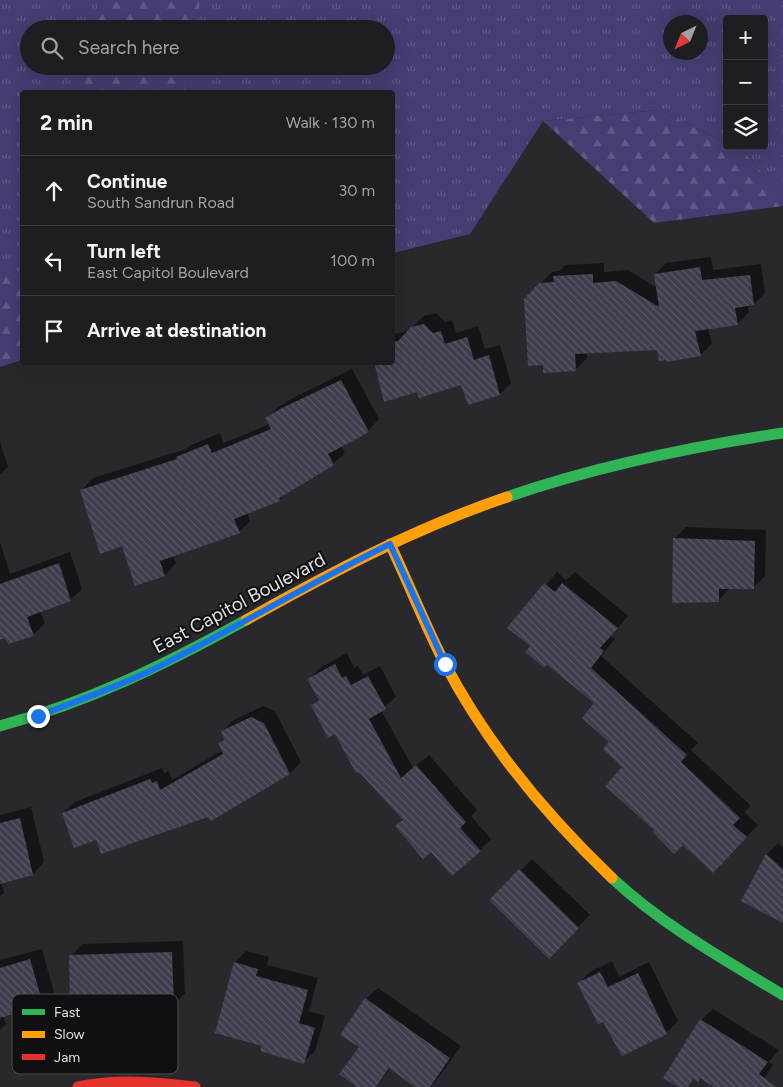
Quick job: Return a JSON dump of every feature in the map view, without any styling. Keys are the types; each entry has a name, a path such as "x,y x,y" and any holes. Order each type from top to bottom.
{"street":[{"name":"East Capitol Boulevard","path":"0,726 38,716 101,693 154,669 336,570 454,516 510,495 581,473 656,454 737,439 783,433"},
{"path":"390,544 445,664 502,756 536,799 566,832 631,894 730,964 783,996"},
{"path":"78,1087 142,1082 195,1087"}],"green space":[{"path":"0,0 101,0 95,20 20,20 20,75 85,75 82,90 20,90 20,284 4,272 0,273"},
{"path":"101,0 200,0 198,20 95,20"},
{"path":"200,0 783,0 783,196 742,150 768,150 768,15 723,15 723,141 658,110 543,121 470,234 395,253 395,90 188,90 191,75 395,75 395,20 198,20"},
{"path":"85,75 191,75 188,90 82,90"},
{"path":"658,110 723,141 723,150 742,150 783,196 783,206 654,223 543,121"},
{"path":"4,272 20,284 20,361 0,367 0,273"}],"building":[{"path":"700,267 702,280 750,275 754,305 735,308 738,325 695,331 701,356 666,362 666,360 659,361 657,350 575,354 576,371 543,373 543,365 528,366 524,299 539,283 554,282 553,276 593,274 593,283 616,281 659,307 654,274"},
{"path":"424,324 433,333 441,331 445,344 467,337 474,360 489,355 500,395 468,405 461,385 419,398 417,392 384,402 375,365 395,365 395,342 398,341 411,327"},
{"path":"341,380 369,432 328,454 334,465 279,498 280,501 234,519 240,533 160,561 165,576 135,586 122,546 100,554 80,490 177,459 176,457 208,444 212,453 271,429 265,418"},
{"path":"673,538 755,541 754,589 719,589 719,602 672,603"},
{"path":"59,563 71,601 27,617 34,636 8,644 5,638 0,640 0,584"},
{"path":"544,583 555,592 562,583 618,628 600,648 604,651 591,668 687,755 681,762 740,818 733,825 747,837 713,873 683,845 674,854 653,832 654,830 605,786 622,767 603,749 609,742 582,718 594,703 547,665 544,668 525,652 530,646 507,628"},
{"path":"335,664 342,678 346,676 351,685 368,676 386,709 369,719 401,778 416,765 466,822 460,828 481,851 452,876 431,852 423,859 395,826 403,820 359,772 356,773 335,734 328,738 311,705 319,700 307,679"},
{"path":"251,717 264,723 290,774 211,821 208,817 101,854 96,840 74,848 62,813 150,779 152,783 157,781 160,790 223,754 218,743 224,740 221,731"},
{"path":"20,818 33,875 0,884 0,823"},
{"path":"766,854 783,869 783,923 741,901"},
{"path":"519,869 579,928 549,959 489,900"},
{"path":"172,952 174,994 70,994 69,955"},
{"path":"30,959 40,994 12,994 12,1014 0,1018 0,968"},
{"path":"234,962 258,969 256,976 308,990 299,1023 315,1028 304,1064 260,1051 262,1046 215,1033"},
{"path":"600,972 608,987 638,973 667,1034 622,1056 603,1022 598,1024 577,983"},
{"path":"365,998 450,1058 430,1087 415,1087 389,1068 376,1087 357,1087 339,1074 359,1047 340,1035"},
{"path":"700,1019 768,1062 759,1074 776,1087 714,1087 700,1078 698,1082 693,1079 688,1087 678,1087 663,1078"}],"traffic: fast":[{"path":"507,497 609,467 713,445 783,433"},
{"path":"0,726 96,693 156,667 246,620"},
{"path":"612,878 631,895 673,926 783,995"}],"traffic: slow":[{"path":"246,620 374,552 439,523 507,497"},
{"path":"390,544 445,664 480,723 499,751 541,804 612,878"}],"traffic: jam":[{"path":"78,1087 93,1084 136,1082 195,1087"}],"route":[{"path":"38,716 101,693 154,669 336,570 390,544 445,664"}]}
